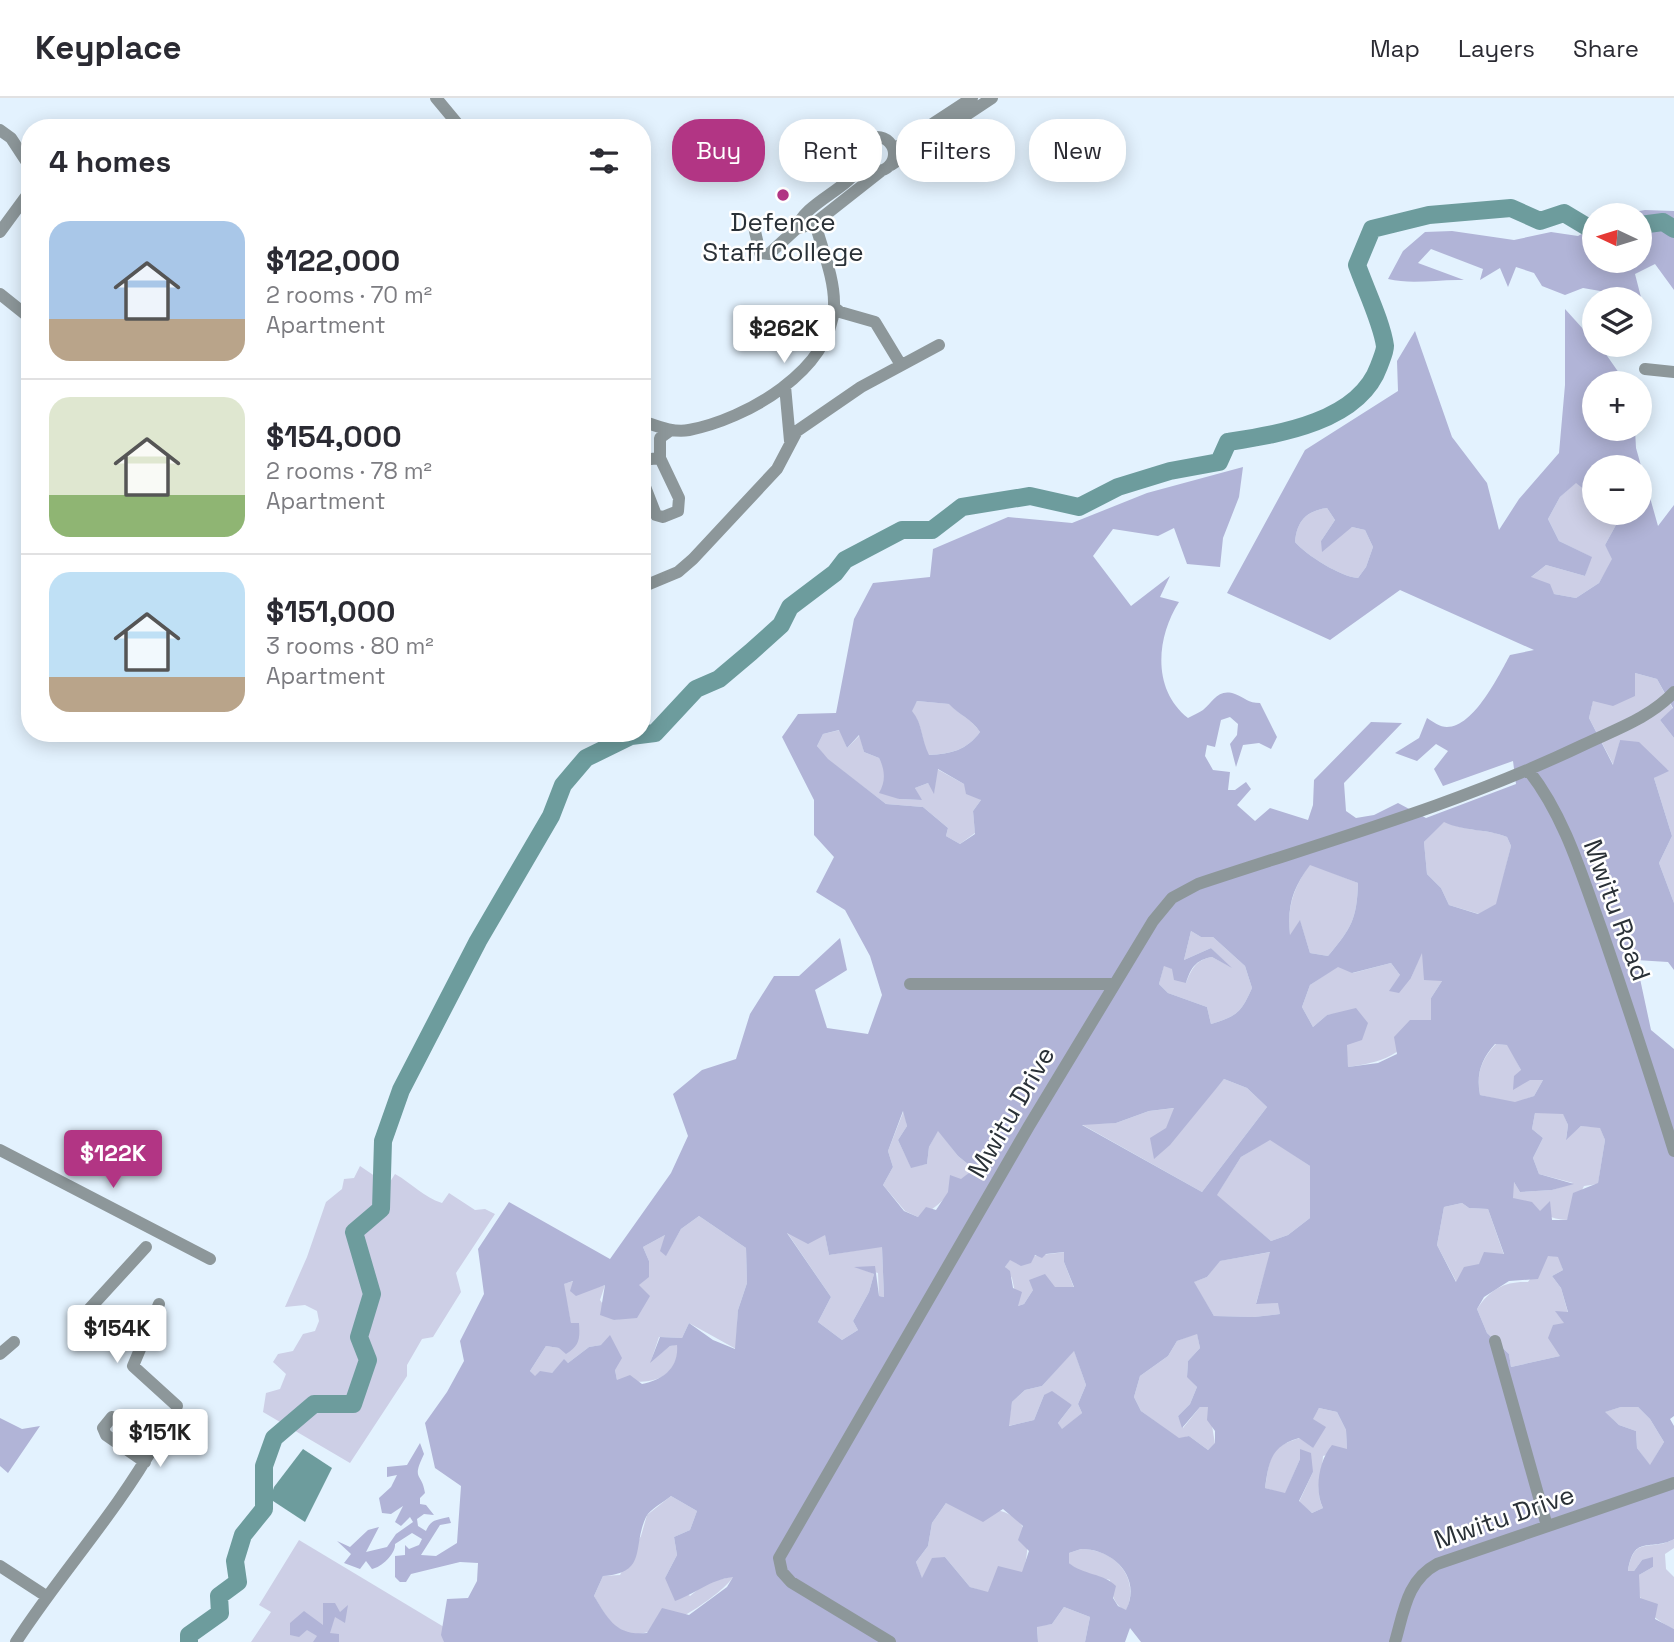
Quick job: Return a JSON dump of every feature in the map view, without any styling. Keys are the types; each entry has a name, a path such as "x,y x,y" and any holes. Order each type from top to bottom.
{"street":[{"path":"436,98 452,119"},
{"path":"886,168 894,149 972,98"},
{"path":"754,227 760,253 769,254 796,229 815,223 886,168 992,98"},
{"path":"0,130 11,138 21,153"},
{"path":"882,138 894,149"},
{"path":"882,169 886,168"},
{"path":"796,229 800,219 847,182"},
{"path":"0,232 21,203"},
{"path":"651,424 671,430 688,430 723,419 785,386 814,359 828,331 834,307 831,283 815,223"},
{"path":"0,294 21,311"},
{"path":"834,307 840,312 875,322 901,365"},
{"path":"651,583 678,572 693,559 777,469 790,441 817,416 939,345"},
{"path":"1645,369 1674,372"},
{"path":"785,386 790,441"},
{"path":"651,501 656,515 663,517 678,511 678,498 660,458 660,439 671,430"},
{"path":"651,459 660,458"},
{"path":"651,484 670,482"},
{"name":"Mwitu Drive","path":"890,1642 791,1581 782,1572 779,1558 1153,921 1172,898 1198,884 1399,818 1529,771 1639,718 1674,692"},
{"name":"Mwitu Road","path":"1529,771 1548,797 1575,854 1674,1151"},
{"path":"910,984 1114,984"},
{"path":"0,1150 210,1259"},
{"path":"81,1318 146,1247"},
{"path":"159,1304 133,1366 177,1406"},
{"path":"1495,1341 1547,1526"},
{"path":"0,1354 14,1342"},
{"path":"112,1417 103,1428 106,1435 145,1462"},
{"path":"16,1642 46,1596 145,1462 156,1442"},
{"name":"Mwitu Drive","path":"1395,1642 1413,1584 1423,1571 1674,1483"},
{"path":"0,1566 46,1596"}],"shaded area":[{"path":"1652,210 1674,211 1674,290 1655,264 1652,266"},
{"path":"1452,231 1514,240 1551,232 1578,236 1582,234 1582,273 1637,273 1638,287 1582,287 1565,295 1542,286 1534,273 1516,267 1508,287 1500,268 1480,280 1483,269 1431,249 1418,263 1464,280 1416,282 1388,279 1403,251 1425,232"},
{"path":"1565,309 1582,328 1582,357 1608,357 1618,371 1582,371 1582,441 1636,441 1638,455 1582,455 1582,488 1576,483 1560,497 1548,519 1559,541 1592,557 1585,576 1546,565 1531,577 1550,584 1554,594 1576,598 1599,583 1612,559 1605,545 1616,525 1652,525 1652,505 1658,526 1674,505 1674,738 1660,720 1673,708 1657,679 1635,673 1635,696 1613,706 1593,701 1589,718 1613,765 1620,740 1639,742 1669,771 1654,778 1672,836 1659,863 1674,903 1674,970 1668,962 1636,960 1651,1030 1674,1049 1674,1416 1670,1419 1674,1426 1674,1539 1639,1548 1634,1552 1628,1571 1634,1571 1642,1560 1653,1557 1653,1567 1639,1575 1640,1598 1658,1604 1655,1619 1674,1629 1674,1642 1141,1642 1130,1628 1125,1642 1085,1642 1090,1617 1064,1607 1052,1624 1037,1627 1038,1642 444,1642 441,1635 447,1599 468,1598 477,1581 478,1563 460,1562 411,1574 406,1582 400,1582 395,1577 395,1556 405,1555 405,1545 409,1549 419,1545 422,1539 412,1533 395,1544 391,1555 376,1568 372,1569 366,1561 360,1569 344,1563 351,1554 337,1541 350,1547 368,1530 379,1527 366,1552 387,1547 396,1534 413,1522 410,1517 401,1526 395,1522 403,1506 391,1514 382,1513 379,1498 391,1487 397,1475 387,1477 387,1467 407,1465 420,1443 424,1454 418,1476 425,1493 420,1498 420,1504 426,1505 434,1515 424,1514 417,1519 418,1526 426,1531 432,1522 449,1517 451,1523 440,1525 421,1555 436,1556 457,1543 461,1486 435,1468 425,1423 447,1392 464,1361 460,1341 484,1294 478,1249 509,1202 610,1259 671,1173 688,1136 673,1094 702,1070 736,1059 750,1014 774,976 799,976 840,938 847,970 815,990 827,1028 868,1034 882,995 870,956 845,910 816,892 834,857 814,835 814,800 782,737 798,714 836,713 854,619 873,583 930,577 933,549 1008,517 1072,523 1147,493 1243,467 1239,497 1223,538 1220,567 1187,564 1174,528 1158,536 1113,529 1093,556 1131,606 1170,576 1160,597 1179,602 1166,631 1161,663 1168,693 1188,718 1224,693 1260,703 1277,737 1271,749 1259,743 1243,745 1236,767 1230,744 1237,735 1238,724 1230,717 1221,720 1215,747 1207,745 1205,756 1213,770 1230,772 1228,790 1235,790 1246,782 1251,789 1237,805 1255,821 1270,808 1308,820 1313,805 1314,780 1371,722 1402,723 1344,783 1346,811 1356,818 1374,815 1398,803 1426,818 1516,784 1513,761 1443,786 1434,769 1448,751 1436,744 1417,761 1395,753 1419,738 1427,718 1447,727 1467,719 1485,698 1510,655 1534,650 1400,590 1330,640 1227,593 1305,450 1398,391 1397,361 1415,331 1452,437 1487,483 1499,530 1519,499 1559,453 1565,385","holes":["1327,508 1335,520 1321,541 1322,552 1352,527 1365,530 1373,547 1366,567 1358,578 1324,564 1295,542 1300,523 1308,515","917,701 949,704 980,732 970,743 958,750 929,755 912,711","839,730 847,748 859,735 864,752 879,758 881,762 884,780 879,793 899,799 922,800 915,788 928,783 934,794 938,769 964,784 966,794 981,800 973,811 975,834 960,844 946,836 948,828 923,807 886,804 828,759 817,746 823,734","1444,822 1507,837 1511,846 1496,904 1478,914 1449,905 1441,888 1427,874 1424,842","1310,865 1358,883 1351,923 1328,956 1310,953 1300,920 1290,935 1289,915 1299,881","1191,931 1201,937 1213,937 1245,966 1252,988 1237,1012 1227,1019 1211,1024 1207,1007 1168,993 1159,984 1164,966 1172,969 1174,980 1186,983 1195,965 1202,960 1212,957 1232,968 1211,948 1184,960","1422,953 1424,980 1442,981 1431,998 1431,1020 1410,1020 1394,1037 1397,1054 1378,1063 1348,1067 1347,1045 1362,1040 1368,1023 1356,1008 1327,1015 1313,1027 1302,1007 1310,985 1338,967 1352,973 1391,963 1400,975 1389,991 1399,993 1411,978","1495,1044 1507,1045 1521,1070 1514,1076 1513,1090 1530,1080 1543,1080 1534,1096 1515,1102 1480,1095 1479,1081 1486,1055","1224,1079 1247,1088 1267,1107 1202,1192 1082,1125 1116,1123 1149,1111 1174,1108 1166,1128 1150,1138 1154,1159 1170,1145","903,1111 907,1126 898,1140 911,1168 927,1164 929,1147 938,1131 958,1156 974,1169 961,1179 950,1175 948,1192 936,1210 926,1207 918,1217 904,1211 883,1185 893,1167 888,1151","1535,1113 1563,1114 1568,1125 1566,1140 1581,1126 1600,1128 1605,1140 1598,1183 1573,1193 1567,1220 1552,1220 1550,1201 1540,1211 1532,1202 1513,1198 1514,1182 1520,1192 1552,1190 1574,1184 1539,1174 1533,1158 1543,1138 1532,1129","1270,1140 1310,1166 1310,1218 1288,1235 1271,1241 1217,1195 1241,1157","1462,1203 1469,1208 1488,1209 1504,1254 1484,1252 1479,1264 1464,1267 1456,1282 1437,1245 1444,1207","699,1216 746,1248 747,1283 738,1310 735,1349 713,1340 689,1323 682,1338 660,1337 650,1363 670,1346 677,1345 677,1353 668,1372 650,1382 642,1384 630,1375 617,1380 615,1370 622,1358 610,1335 601,1345 589,1347 568,1363 564,1359 552,1373 540,1371 535,1376 530,1371 546,1346 559,1348 566,1354 578,1341 579,1323 571,1323 564,1284 573,1281 570,1291 576,1296 605,1285 600,1315 614,1320 637,1318 650,1296 639,1285 649,1277 649,1261 643,1247 665,1235 660,1251 666,1256 681,1229","787,1233 808,1244 825,1235 829,1255 882,1247 884,1297 879,1296 875,1266 854,1267 874,1274 869,1292 853,1321 858,1330 842,1340 818,1322 831,1297","1064,1252 1064,1262 1074,1287 1055,1287 1045,1274 1029,1280 1033,1290 1024,1304 1018,1306 1022,1292 1013,1288 1010,1271 1005,1267 1010,1260 1021,1266 1031,1263 1035,1255 1042,1258 1046,1254","1270,1252 1256,1304 1278,1303 1280,1314 1254,1317 1214,1316 1194,1282 1207,1277 1220,1261","1548,1256 1558,1257 1563,1270 1552,1276 1561,1288 1568,1312 1555,1311 1564,1323 1553,1325 1548,1338 1560,1356 1511,1367 1509,1354 1487,1333 1477,1309 1484,1297 1509,1281 1538,1279","1197,1334 1200,1348 1188,1361 1187,1377 1197,1387 1190,1404 1178,1416 1182,1428 1200,1407 1208,1407 1207,1420 1215,1431 1215,1443 1208,1450 1189,1436 1179,1438 1141,1411 1134,1397 1140,1376 1168,1356 1177,1341","1074,1351 1086,1385 1078,1404 1082,1413 1062,1429 1058,1423 1072,1405 1052,1391 1044,1395 1034,1420 1009,1426 1012,1402 1025,1390 1042,1386","1621,1407 1638,1407 1650,1419 1664,1442 1650,1465 1637,1448 1636,1431 1619,1425 1605,1412","1319,1408 1337,1412 1346,1430 1347,1449 1332,1445 1328,1451 1318,1484 1323,1508 1312,1513 1299,1501 1313,1472 1311,1453 1300,1449 1300,1459 1285,1493 1265,1488 1270,1462 1282,1445 1299,1438 1313,1448 1326,1427 1313,1419","671,1496 697,1511 690,1530 674,1537 677,1555 665,1578 675,1601 717,1581 733,1577 727,1587 689,1615 662,1608 647,1633 628,1632 614,1625 594,1596 603,1576 617,1574 633,1564 646,1517","946,1503 983,1522 1003,1509 1023,1526 1018,1540 1029,1551 1022,1572 998,1566 988,1592 970,1587 945,1557 932,1558 922,1578 916,1562 928,1546 932,1523","1081,1549 1093,1550 1114,1560 1122,1568 1130,1587 1126,1610 1118,1606 1113,1598 1116,1586 1069,1563 1069,1553"]},
{"path":"1576,482 1582,487 1582,525 1616,525 1605,545 1613,559 1599,583 1576,598 1554,594 1530,578 1546,565 1585,576 1591,557 1559,541 1548,519 1560,497"},
{"path":"1327,508 1335,520 1321,541 1352,527 1365,530 1373,547 1366,567 1358,578 1324,564 1295,542 1298,528 1304,518"},
{"path":"1635,673 1657,679 1673,709 1660,720 1674,738 1674,903 1659,863 1672,836 1654,778 1668,770 1620,740 1614,766 1589,718 1593,700"},
{"path":"917,701 950,704 980,732 970,743 958,750 928,755 920,726 911,711"},
{"path":"840,730 847,748 860,735 864,752 879,758 884,768 884,785 899,799 921,800 915,788 928,783 934,792 937,769 964,784 981,800 973,811 975,833 960,844 946,836 948,828 923,807 886,804 827,759 817,746 823,734"},
{"path":"1444,821 1507,837 1511,846 1497,904 1479,914 1449,905 1441,888 1427,874 1424,842"},
{"path":"1310,864 1358,883 1351,923 1328,956 1310,953 1300,921 1290,936 1292,898"},
{"path":"1191,931 1201,937 1213,937 1245,966 1252,988 1237,1012 1227,1019 1211,1024 1207,1007 1168,993 1159,984 1164,965 1173,969 1186,983 1195,966 1207,958 1212,957 1229,966 1211,948 1184,960"},
{"path":"1422,951 1442,981 1431,998 1431,1020 1395,1053 1364,1065 1348,1067 1341,1013 1327,1015 1313,1027 1302,1007 1310,985 1338,966 1353,973 1391,963 1400,975 1411,978"},
{"path":"1496,1044 1508,1045 1521,1070 1530,1080 1543,1080 1534,1096 1515,1103 1480,1095 1481,1068"},
{"path":"1224,1079 1247,1088 1267,1107 1202,1192 1081,1124 1116,1123 1149,1111 1175,1108 1154,1158"},
{"path":"904,1110 907,1126 898,1140 911,1167 927,1164 929,1147 938,1130 958,1156 974,1169 934,1208 918,1217 905,1211 883,1185 893,1167 888,1151"},
{"path":"1535,1113 1563,1113 1568,1125 1566,1139 1581,1126 1600,1127 1605,1140 1598,1184 1584,1186 1567,1220 1546,1215 1512,1198 1513,1180 1520,1192 1552,1190 1573,1183 1539,1174 1533,1158 1543,1138 1532,1129"},
{"path":"1270,1139 1310,1166 1310,1218 1288,1235 1271,1241 1216,1196 1241,1157"},
{"path":"360,1166 388,1185 395,1174 442,1203 449,1193 475,1210 485,1209 495,1214 456,1273 461,1292 433,1337 422,1339 407,1365 407,1376 350,1463 263,1412 266,1393 280,1389 286,1374 273,1362 278,1354 293,1351 303,1334 315,1331 319,1321 317,1311 305,1305 285,1307 307,1257 326,1202 342,1189 344,1179 354,1178"},
{"path":"1462,1203 1469,1208 1488,1209 1504,1255 1479,1264 1457,1283 1437,1245 1444,1207"},
{"path":"699,1216 746,1248 747,1283 738,1310 736,1349 689,1323 682,1338 659,1337 651,1361 670,1346 678,1344 673,1366 659,1378 639,1382 617,1380 615,1370 601,1345 589,1347 568,1363 564,1360 552,1373 535,1377 530,1371 546,1346 559,1348 579,1324 571,1324 563,1284 574,1281 585,1291 605,1285 600,1300 614,1320 625,1318 649,1261 643,1247 665,1235 666,1255 681,1229"},
{"path":"786,1231 825,1234 829,1255 882,1246 884,1297 879,1296 878,1273 857,1267 874,1274 869,1292 853,1321 858,1330 842,1340 818,1322 831,1297"},
{"path":"1065,1252 1064,1262 1074,1288 1033,1290 1024,1304 1018,1306 1012,1278 1005,1267 1010,1259"},
{"path":"1271,1252 1256,1303 1279,1302 1280,1314 1254,1317 1214,1316 1193,1282 1207,1277 1219,1261"},
{"path":"1548,1255 1559,1257 1563,1270 1552,1276 1561,1288 1568,1313 1556,1312 1565,1323 1560,1356 1511,1367 1509,1354 1487,1333 1477,1309 1493,1291 1512,1283 1528,1282"},
{"path":"1197,1333 1200,1348 1188,1361 1187,1376 1197,1387 1190,1404 1178,1416 1183,1428 1200,1407 1209,1407 1215,1444 1208,1450 1189,1436 1179,1439 1141,1411 1134,1397 1140,1376 1168,1356 1177,1341"},
{"path":"1074,1350 1086,1385 1078,1404 1082,1413 1062,1430 1058,1423 1072,1405 1044,1395 1034,1420 1008,1426 1012,1402 1025,1390 1042,1386"},
{"path":"1621,1407 1638,1407 1650,1419 1664,1442 1650,1466 1637,1448 1636,1431 1619,1425 1604,1412"},
{"path":"1319,1408 1337,1412 1346,1430 1347,1449 1323,1456 1319,1489 1323,1508 1312,1513 1299,1502 1313,1472 1300,1449 1300,1459 1285,1494 1265,1488 1270,1462 1276,1450 1300,1438 1313,1448 1312,1419"},
{"path":"0,1418 22,1429 40,1426 8,1473 0,1466"},
{"path":"303,1449 332,1468 305,1522 270,1499 274,1487"},
{"path":"671,1496 697,1511 690,1530 674,1537 677,1555 665,1578 690,1596 706,1583 734,1576 716,1594 687,1614 656,1629 631,1634 619,1629 609,1620 594,1596 603,1576 620,1575 641,1536 647,1515"},
{"path":"946,1503 996,1510 1020,1522 1026,1534 1027,1550 1023,1572 988,1593 970,1587 945,1557 922,1579 916,1562 928,1546 932,1523"},
{"path":"1674,1539 1674,1548 1665,1554 1666,1569 1674,1577 1674,1629 1658,1620 1646,1608 1639,1593 1639,1575 1653,1567 1642,1560 1634,1571 1628,1572 1634,1552 1639,1548"},
{"path":"299,1540 469,1642 251,1642 271,1612 259,1605"},
{"path":"1081,1549 1104,1554 1122,1568 1130,1587 1126,1611 1116,1602 1110,1580 1080,1572 1069,1563 1069,1553"},
{"path":"323,1603 335,1603 340,1612 348,1605 345,1623 335,1617 330,1633 339,1634 339,1642 313,1642 317,1636 307,1630 299,1637 290,1635 290,1623 304,1611 323,1625"},
{"path":"1064,1607 1090,1617 1085,1642 1038,1642 1037,1626 1052,1624"}],"waterway":[{"path":"651,734 655,733 696,689 719,679 751,652 781,625 790,607 835,573 845,560 902,530 932,530 962,507 1030,496 1079,507 1118,487 1170,471 1219,462 1228,442 1293,429 1336,413 1369,385 1385,348 1357,265 1372,229 1429,215 1511,208 1540,221 1564,213 1582,224"},
{"path":"1652,223 1663,222 1674,229"},
{"path":"189,1642 189,1635 220,1613 219,1596 238,1582 235,1561 243,1535 264,1509 264,1466 274,1438 314,1404 353,1404 368,1360 359,1337 372,1294 354,1232 381,1209 383,1141 401,1090 478,941 551,816 563,785 586,758 619,742"}],"place":[{"name":"Defence Staff College","path":"783,195"}]}
